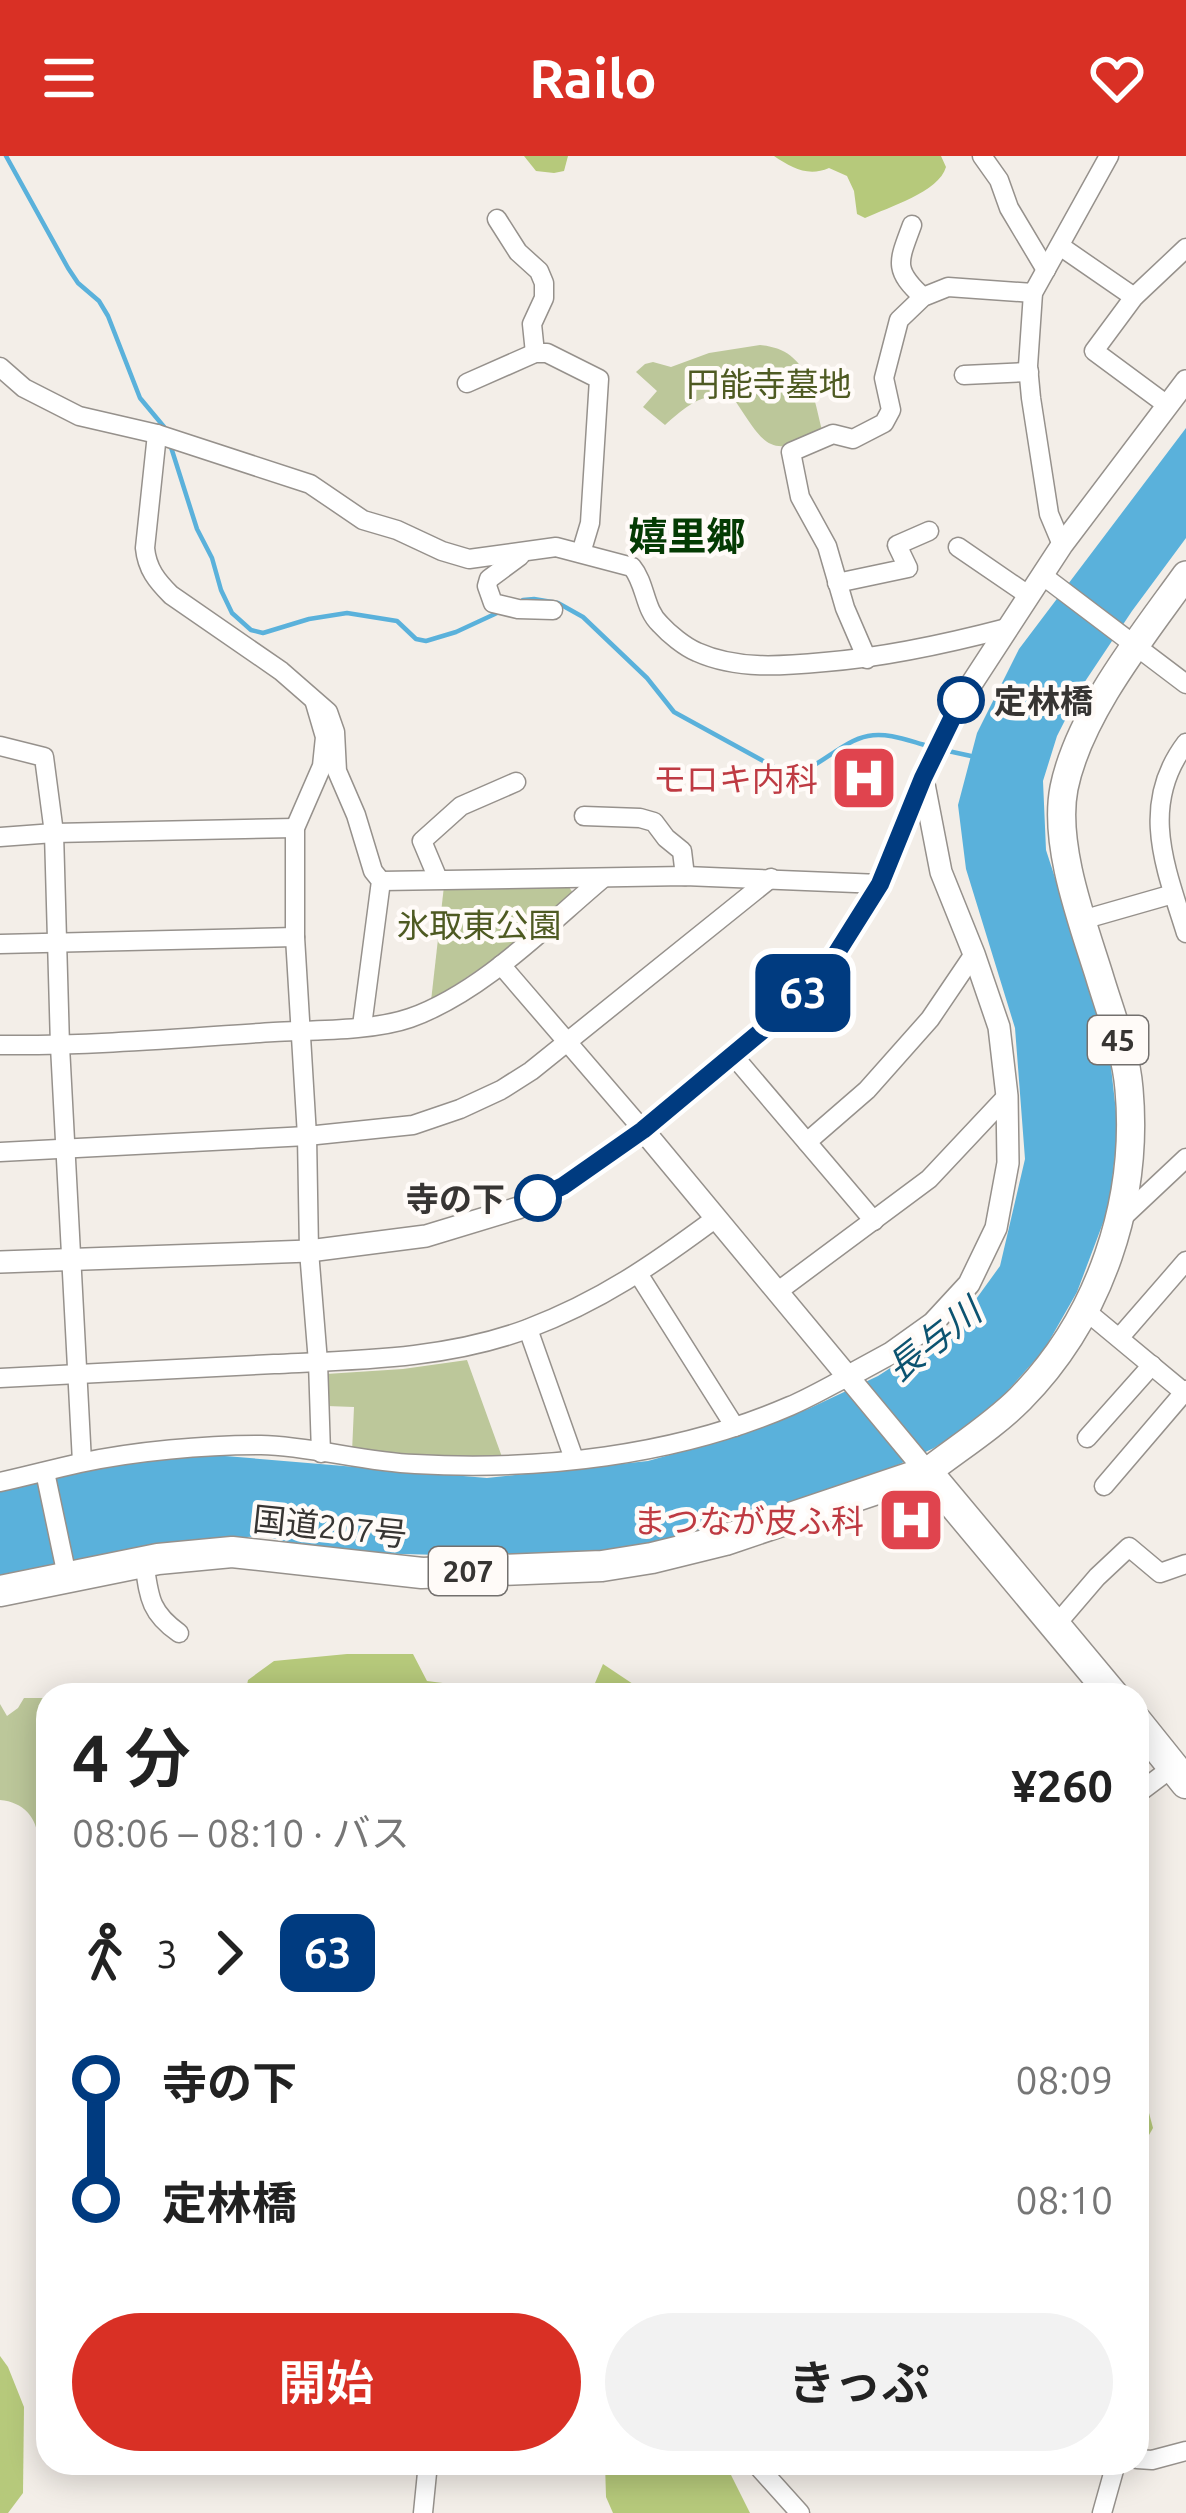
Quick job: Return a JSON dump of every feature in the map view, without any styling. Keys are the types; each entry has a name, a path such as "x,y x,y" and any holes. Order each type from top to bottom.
{"highway":[{"name":"国道207号","path":"0,1591 66,1572 232,1552 422,1573 602,1566 725,1540 923,1468"},
{"path":"923,1468 1103,1683"},
{"path":"1149,1737 1180,1775"}],"main road":[{"name":"45","path":"923,1468 1018,1401 1053,1361 1086,1311 1120,1220 1130,1152 1129,1087 1065,859 1063,791 1074,755 1131,643 1186,574"}],"street":[{"path":"982,156 1046,270"},
{"path":"1062,545 1049,514 1029,372 1033,293 1108,156"},
{"path":"497,219 544,284 544,298 532,324 535,353"},
{"path":"912,225 899,261 903,279 923,297"},
{"path":"1060,246 1134,297"},
{"path":"1167,405 1094,351 1134,297 1186,248"},
{"path":"866,659 827,546 800,496 791,452 833,434 854,440 884,423 891,410 884,378 899,320 923,297 948,287 1033,293"},
{"path":"467,383 535,353 547,353 599,379 592,506 581,553"},
{"path":"0,367 24,388 79,416 157,434 310,484 363,520 469,559 556,547 632,567 657,622 695,652 782,667 866,659 1006,628"},
{"path":"964,375 1029,372"},
{"path":"0,1262 309,1251 426,1236 518,1208 563,1186 643,1130 788,1009 831,962 880,884 961,700 1028,595 1047,579 1062,545 1186,381"},
{"path":"157,434 145,548 156,580 281,671 328,712 335,732 337,771 373,871 381,881 362,1026"},
{"path":"837,583 908,568 897,545 929,531"},
{"path":"958,547 1028,595"},
{"path":"524,553 489,579 490,598 518,609 554,610"},
{"path":"1047,579 1186,684"},
{"path":"316,703 325,737 322,766 295,828 299,1031 321,1453"},
{"path":"1186,743 1172,761 1159,801 1160,837 1186,933"},
{"path":"0,746 44,757 54,832 82,1462"},
{"path":"0,1482 45,1475 82,1462 209,1447 265,1445 412,1464 499,1466 663,1446 735,1427 850,1379 933,1323 969,1284 996,1228 1008,1163 1007,1096 999,1028 941,872 923,778"},
{"path":"438,879 422,842 460,806 516,782"},
{"path":"584,816 654,822 682,851 685,876"},
{"path":"0,837 295,828"},
{"path":"381,881 685,876 880,884"},
{"path":"0,1152 307,1136 413,1125 460,1109 516,1081 772,878"},
{"path":"0,1045 60,1046 299,1031 409,1019 501,965 602,879"},
{"path":"1082,920 1173,893"},
{"path":"0,944 296,937"},
{"path":"807,1142 867,1090 930,1019 974,954"},
{"path":"501,965 923,1468"},
{"path":"732,1054 874,1221"},
{"path":"777,1292 929,1179 1007,1096"},
{"path":"1120,1220 1184,1166"},
{"path":"0,1378 397,1357 478,1344 528,1329 610,1292 716,1218"},
{"path":"1120,1337 1186,1261"},
{"path":"639,1275 735,1427"},
{"path":"1086,1311 1185,1392 1103,1486"},
{"path":"528,1329 574,1459"},
{"path":"1087,1438 1152,1365"},
{"path":"45,1475 66,1572"},
{"path":"1054,1626 1129,1547 1160,1573 1186,1564"},
{"path":"144,1561 157,1616 179,1633"},
{"path":"1149,1789 1180,1775"},
{"path":"1149,2459 1186,2451"},
{"path":"423,2513 427,2475"},
{"path":"766,2475 800,2513"},
{"path":"1102,2513 1113,2475"}],"green space":[{"path":"524,156 568,156 564,171 554,173 536,171"},
{"path":"774,156 941,156 946,167 924,191 865,218 857,214 847,176 829,168 800,170"},
{"name":"円能寺墓地","path":"760,345 777,348 799,364 823,433 791,445 771,444 736,402 725,398 698,401 665,425 643,407 657,391 636,372 645,364 671,367 709,353"},
{"name":"氷取東公園","path":"568,885 574,895 500,955 431,1001 444,886"},
{"path":"467,1360 502,1457 352,1452 354,1407 327,1406 326,1374"},
{"path":"413,1654 427,1681 443,1683 247,1683 274,1661"},
{"path":"603,1664 632,1683 595,1683"},
{"path":"24,1698 36,1698 36,1827 17,1805 0,1800 0,1704 7,1716"},
{"path":"0,2356 24,2407 23,2493 8,2513 0,2513"},
{"path":"605,2475 731,2475 750,2513 613,2513 606,2497"}],"water":[{"path":"1186,428 1186,538 1084,683 1057,736 1043,781 1046,850 1108,1041 1118,1129 1109,1207 1077,1292 1044,1350 989,1412 934,1448 889,1469 742,1521 624,1549 516,1557 326,1552 265,1536 191,1540 0,1575 0,1488 88,1466 170,1456 225,1456 487,1478 648,1461 808,1409 878,1376 958,1324 1000,1266 1025,1159 1015,1028 966,869 958,805 977,733 1019,649"}],"waterway":[{"path":"6,156 68,268 108,316 140,398 165,428"},
{"path":"170,444 221,590 232,613 251,630 263,633 347,613 397,621 416,639 426,641 497,613"},
{"path":"523,600 558,603 583,617 647,678 674,712 787,774 809,768 868,736 891,736 928,746"},
{"path":"948,751 971,756"}],"bus line":[{"name":"63","path":"538,1198 643,1130 788,1009 831,962 880,884 961,700"}],"place":[{"name":"定林橋","path":"961,700"},
{"name":"モロキ内科","path":"864,778"},
{"name":"寺の下","path":"538,1198"},
{"name":"まつなが皮ふ科","path":"911,1520"}],"district":[{"name":"嬉里郷","path":"687,535"}],"water label":[{"name":"長与川","path":"933,1339"}]}
